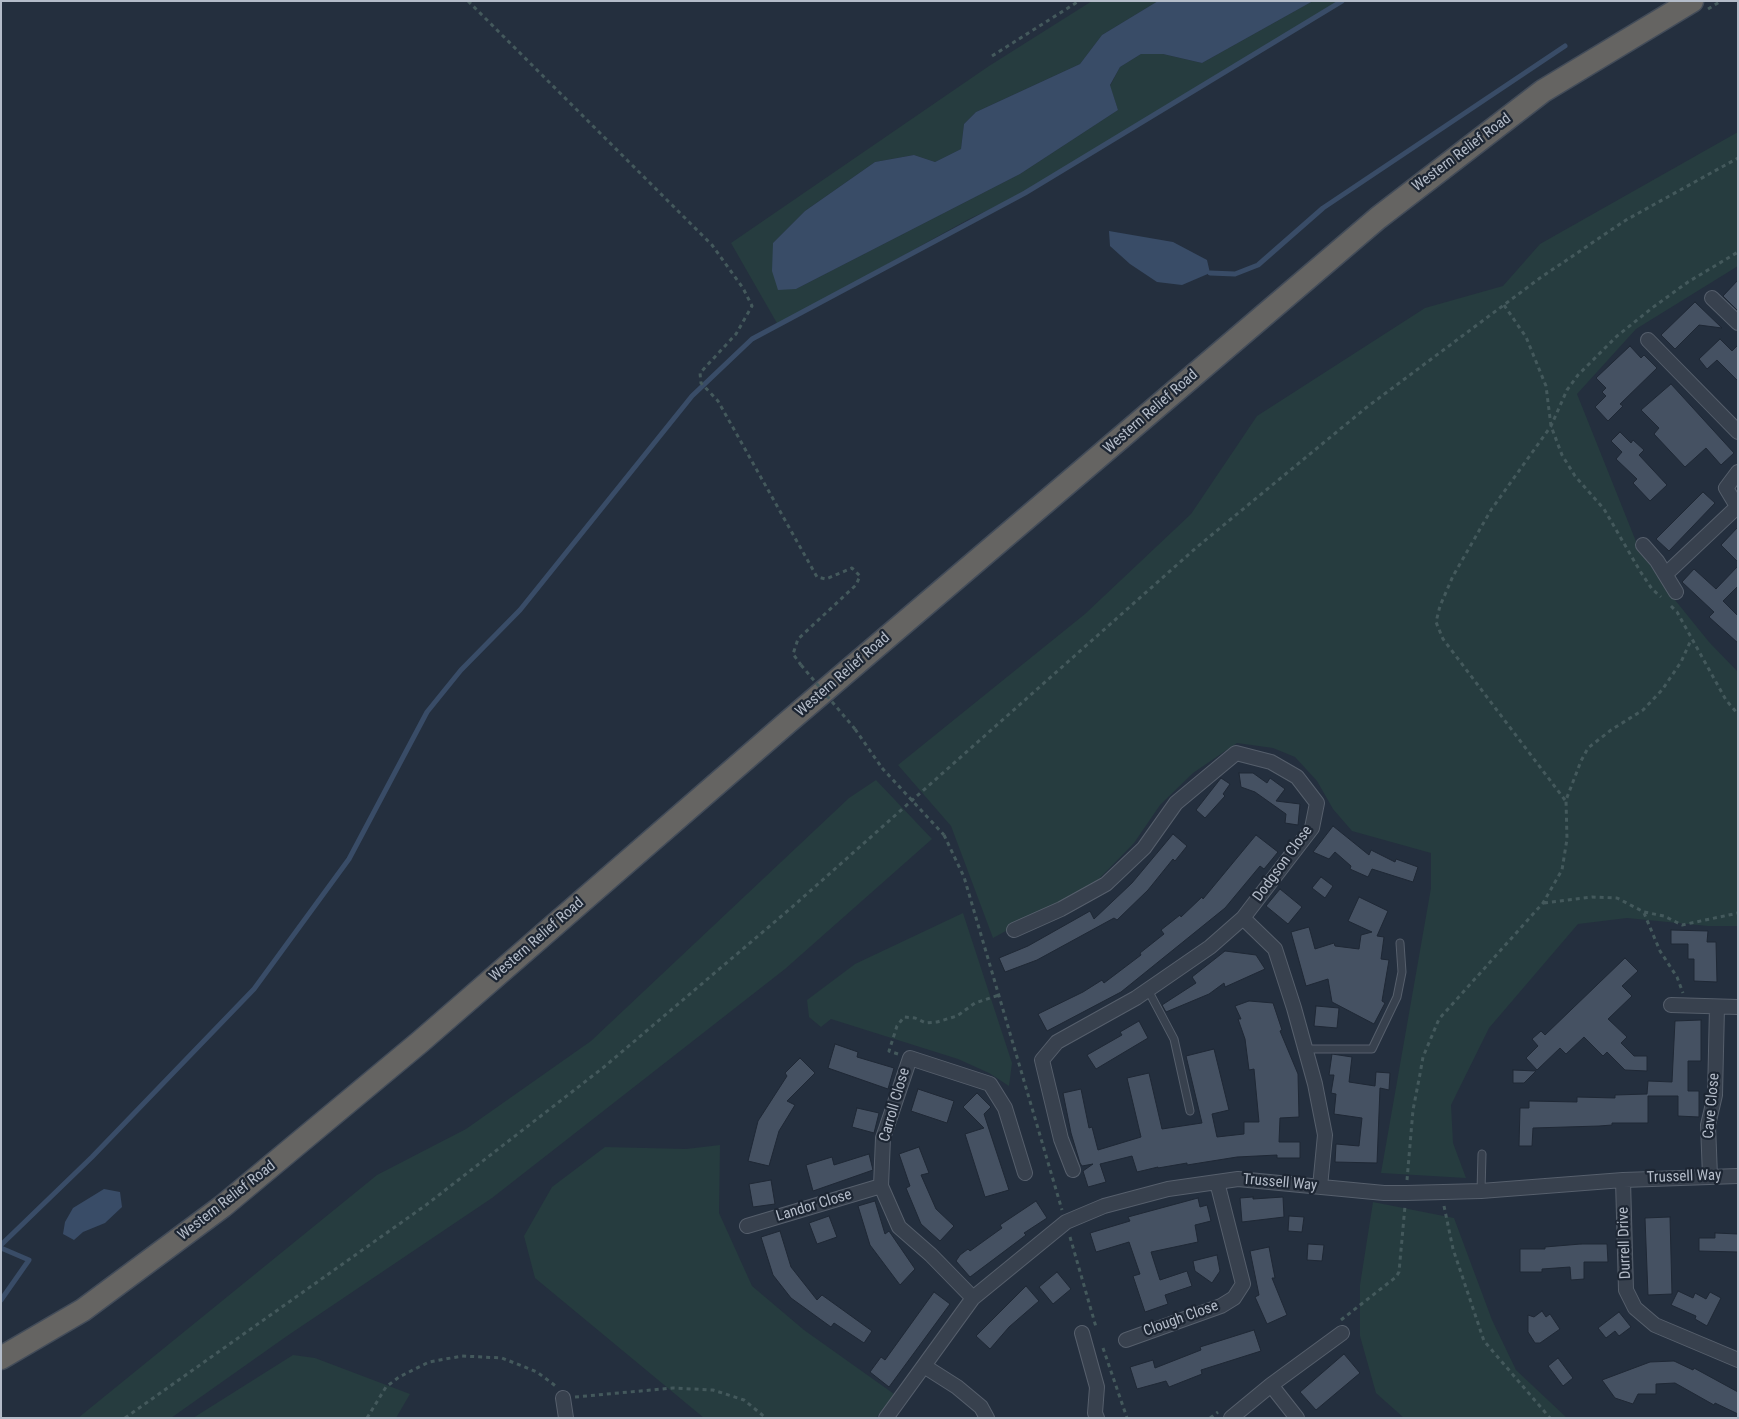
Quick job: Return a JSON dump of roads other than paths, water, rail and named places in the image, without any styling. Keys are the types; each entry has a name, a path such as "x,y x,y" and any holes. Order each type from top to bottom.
{"highway":[{"name":"Western Relief Road","path":"1,1358 82,1310 230,1200 420,1042 788,722 1378,218 1544,91 1692,1"}],"street":[{"path":"1712,298 1738,323"},
{"path":"1648,340 1738,432"},
{"path":"1666,574 1737,507 1726,488 1738,472"},
{"path":"1643,545 1666,574 1676,592"},
{"name":"Dodgson Close","path":"1014,930 1061,909 1106,884 1144,848 1176,803 1236,753 1271,762 1297,777 1317,803 1312,828 1243,918 1210,947 1148,990 1057,1042 1042,1060 1061,1139 1073,1170"},
{"path":"1243,918 1276,949 1306,1049 1325,1135 1320,1187"},
{"path":"1677,1005 1738,1007"},
{"name":"Cave Close","path":"1710,1176 1708,1125 1715,1095 1717,1007"},
{"name":"Carroll Close","path":"973,1298 931,1255 899,1228 881,1186 883,1138 910,1058 990,1084 1005,1108 1025,1172"},
{"name":"Trussell Way","path":"886,1418 973,1298 1066,1222 1113,1204 1168,1189 1238,1179 1406,1193 1442,1193 1623,1180 1738,1176"},
{"name":"Durrell Drive","path":"1623,1180 1626,1290 1635,1308 1655,1325 1738,1360"},
{"name":"Clough Close","path":"1126,1340 1221,1306 1234,1298 1243,1284 1218,1182"},
{"name":"Landor Close","path":"747,1226 881,1186"},
{"path":"1228,1412 1271,1384 1340,1328"},
{"path":"1082,1332 1097,1387 1094,1416"},
{"path":"924,1366 957,1387 981,1407 987,1418"},
{"path":"1271,1384 1297,1418"},
{"path":"564,1398 566,1418"}],"lane":[{"path":"1306,1049 1372,1049 1397,997 1402,972 1400,943"},
{"path":"1148,990 1174,1040 1190,1111"},
{"path":"1481,1191 1482,1154"}],"water":[{"path":"1158,1 1313,1 1202,63 1163,54 1141,54 1120,67 1110,85 1118,110 1020,174 796,289 778,290 772,271 773,243 805,211 875,162 914,155 935,162 961,149 964,124 976,112 1080,64 1102,35"},
{"path":"1109,231 1173,242 1207,260 1210,273 1182,285 1157,282 1130,264 1110,246"},
{"path":"104,1189 120,1192 122,1207 105,1223 83,1232 74,1240 63,1234 65,1222 73,1208"}],"waterway":[{"path":"1,1245 92,1157 254,989 349,859 427,712 461,670 520,610 692,396 752,339 1025,193 1342,1"},
{"path":"1210,273 1235,274 1258,265 1323,208 1565,46"},
{"path":"1,1248 29,1260 1,1300"}]}
